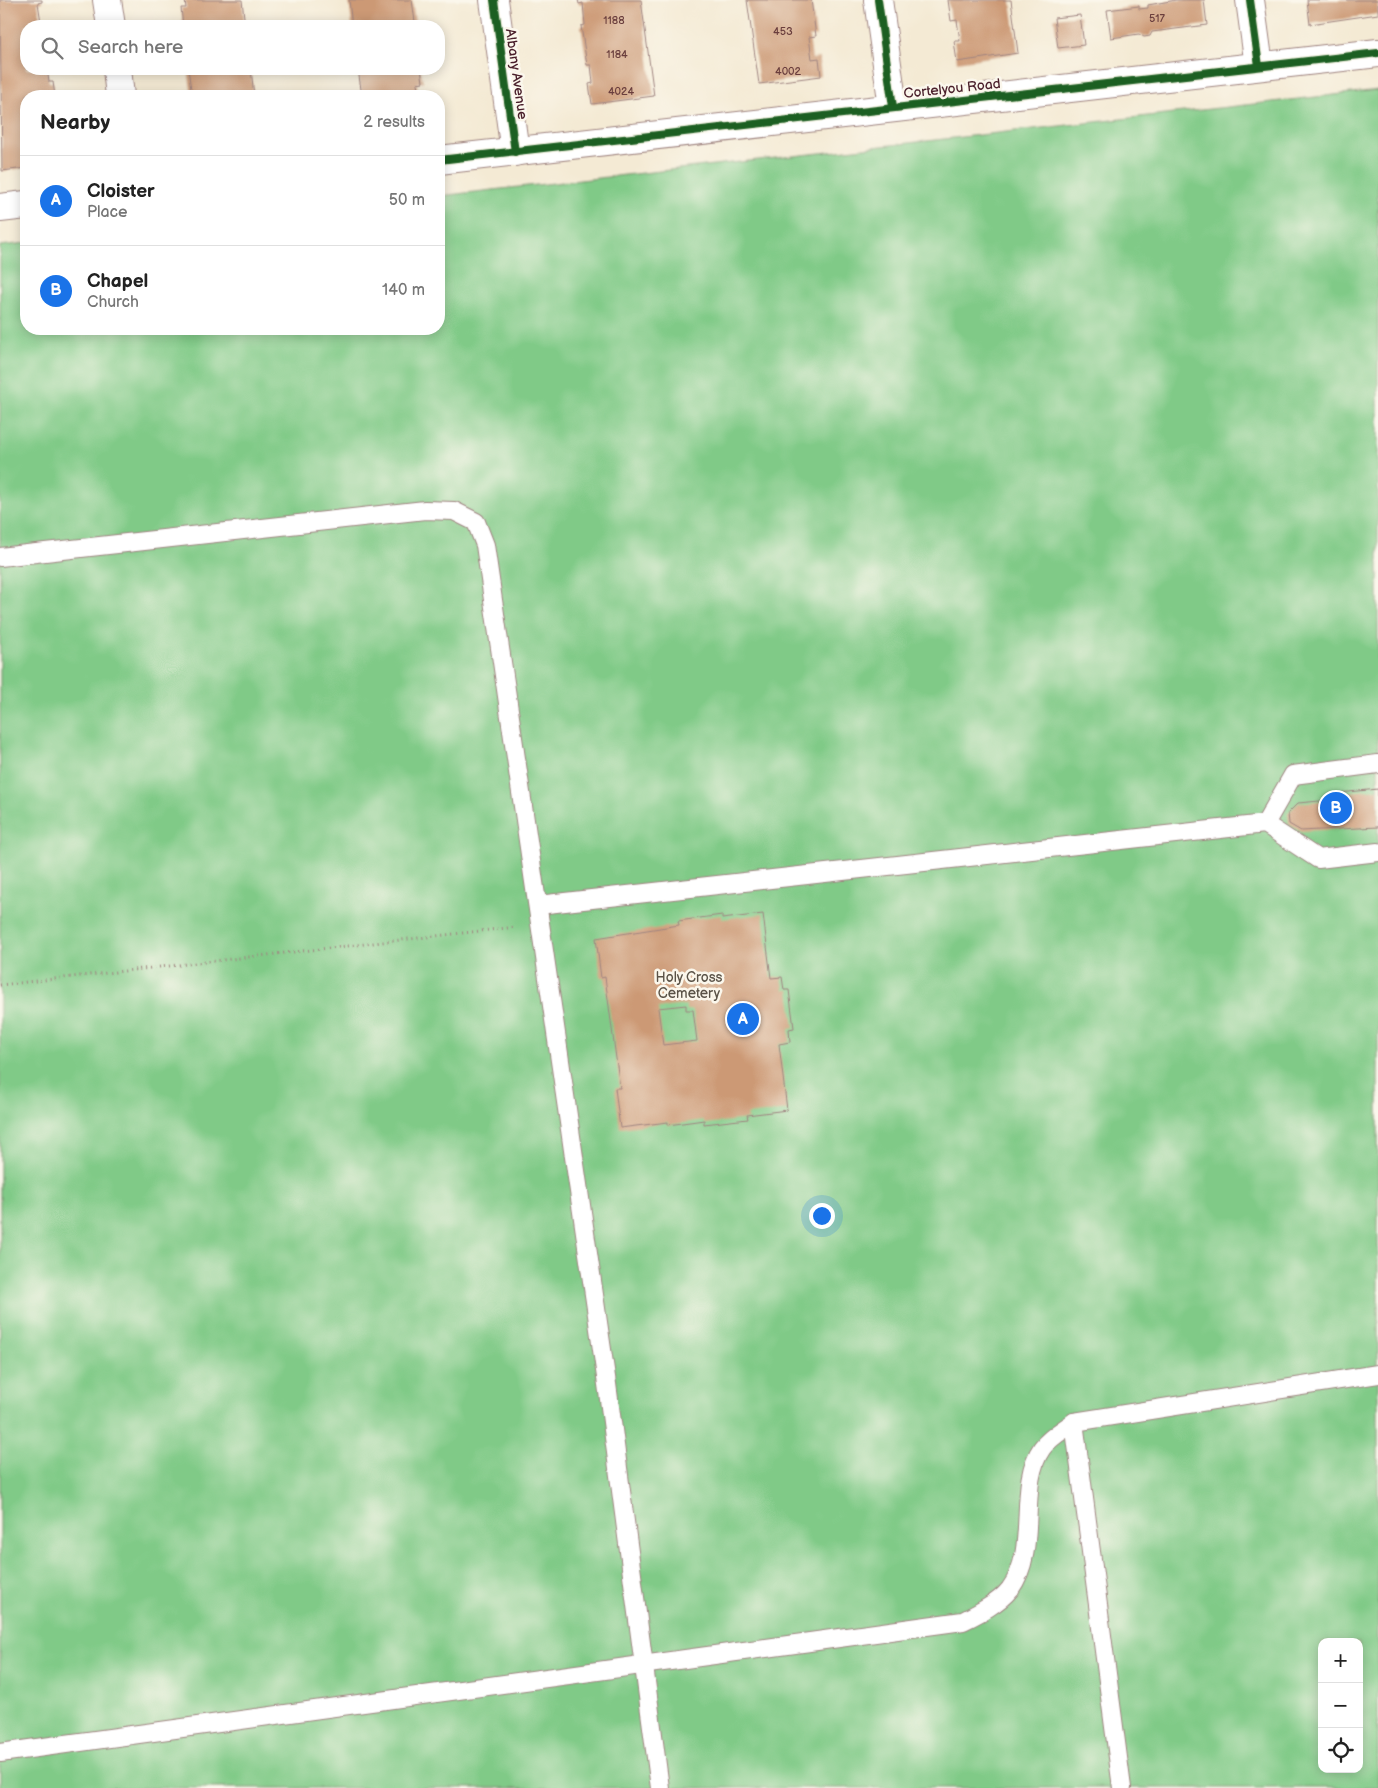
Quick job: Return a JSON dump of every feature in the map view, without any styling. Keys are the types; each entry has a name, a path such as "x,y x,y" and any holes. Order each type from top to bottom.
{"street":[{"path":"108,0 110,20"},
{"name":"Albany Avenue","path":"494,0 515,152"},
{"path":"878,0 892,107"},
{"path":"1250,0 1259,66"},
{"name":"Cortelyou Road","path":"445,159 1378,53"},
{"path":"117,75 119,90"},
{"path":"0,208 20,206"}],"lane":[{"path":"0,557 425,510 454,511 476,522 485,545 542,924 607,1384 642,1664 660,1788"},
{"path":"1265,824 1293,775 1378,764"},
{"path":"538,905 1265,824 1318,859 1378,852"},
{"path":"0,1753 963,1621 985,1610 1010,1589 1022,1566 1034,1466 1041,1449 1056,1434 1074,1422 1378,1374"},
{"path":"1074,1422 1122,1788"}],"path":[{"path":"0,985 542,924"}],"green space":[{"name":"Holy Cross Cemetery","path":"1378,90 1378,1788 0,1788 0,246 20,244 20,335 445,335 445,195"}],"building":[{"path":"0,0 42,0 42,2 38,3 41,20 20,20 20,75 48,75 49,82 53,82 54,90 20,90 20,169 2,171"},
{"path":"185,0 242,0 244,20 182,20 181,8 186,8"},
{"path":"349,0 412,0 415,20 351,20"},
{"path":"578,0 641,0 654,96 592,104 589,84 593,83 591,65 587,65 581,26 585,25 583,3 579,4"},
{"path":"747,0 811,0 816,36 809,37 812,59 819,58 821,76 759,84"},
{"path":"948,0 1011,0 1018,53 957,62 954,41 960,41 957,20 951,21"},
{"path":"1176,0 1204,0 1207,25 1152,32 1150,36 1144,37 1139,34 1111,38 1107,10 1139,6 1139,9 1148,8 1148,5"},
{"path":"1307,0 1378,0 1378,14 1310,24"},
{"path":"1080,15 1084,45 1058,48 1054,18"},
{"path":"189,75 252,75 253,90 191,90"},
{"path":"359,75 422,75 423,82 417,83 418,90 361,90"},
{"path":"1378,789 1378,827 1301,831 1289,824 1288,813 1298,803 1330,800 1329,794"},
{"path":"763,914 771,978 782,977 784,990 789,990 794,1028 789,1029 790,1042 779,1044 787,1110 747,1115 748,1119 704,1124 704,1120 668,1125 668,1122 620,1128 615,1088 620,1088 605,977 601,978 596,938 679,925 678,921 722,915 722,919","holes":["686,1005 686,1010 693,1010 697,1041 663,1045 658,1008"]}],"cycle path":[{"path":"494,0 515,152"},
{"path":"878,0 893,107"},
{"path":"1250,0 1259,66"},
{"path":"445,159 1378,53"}],"place":[{"name":"Chapel","path":"1336,808"},
{"name":"Cloister","path":"743,1019"}]}
